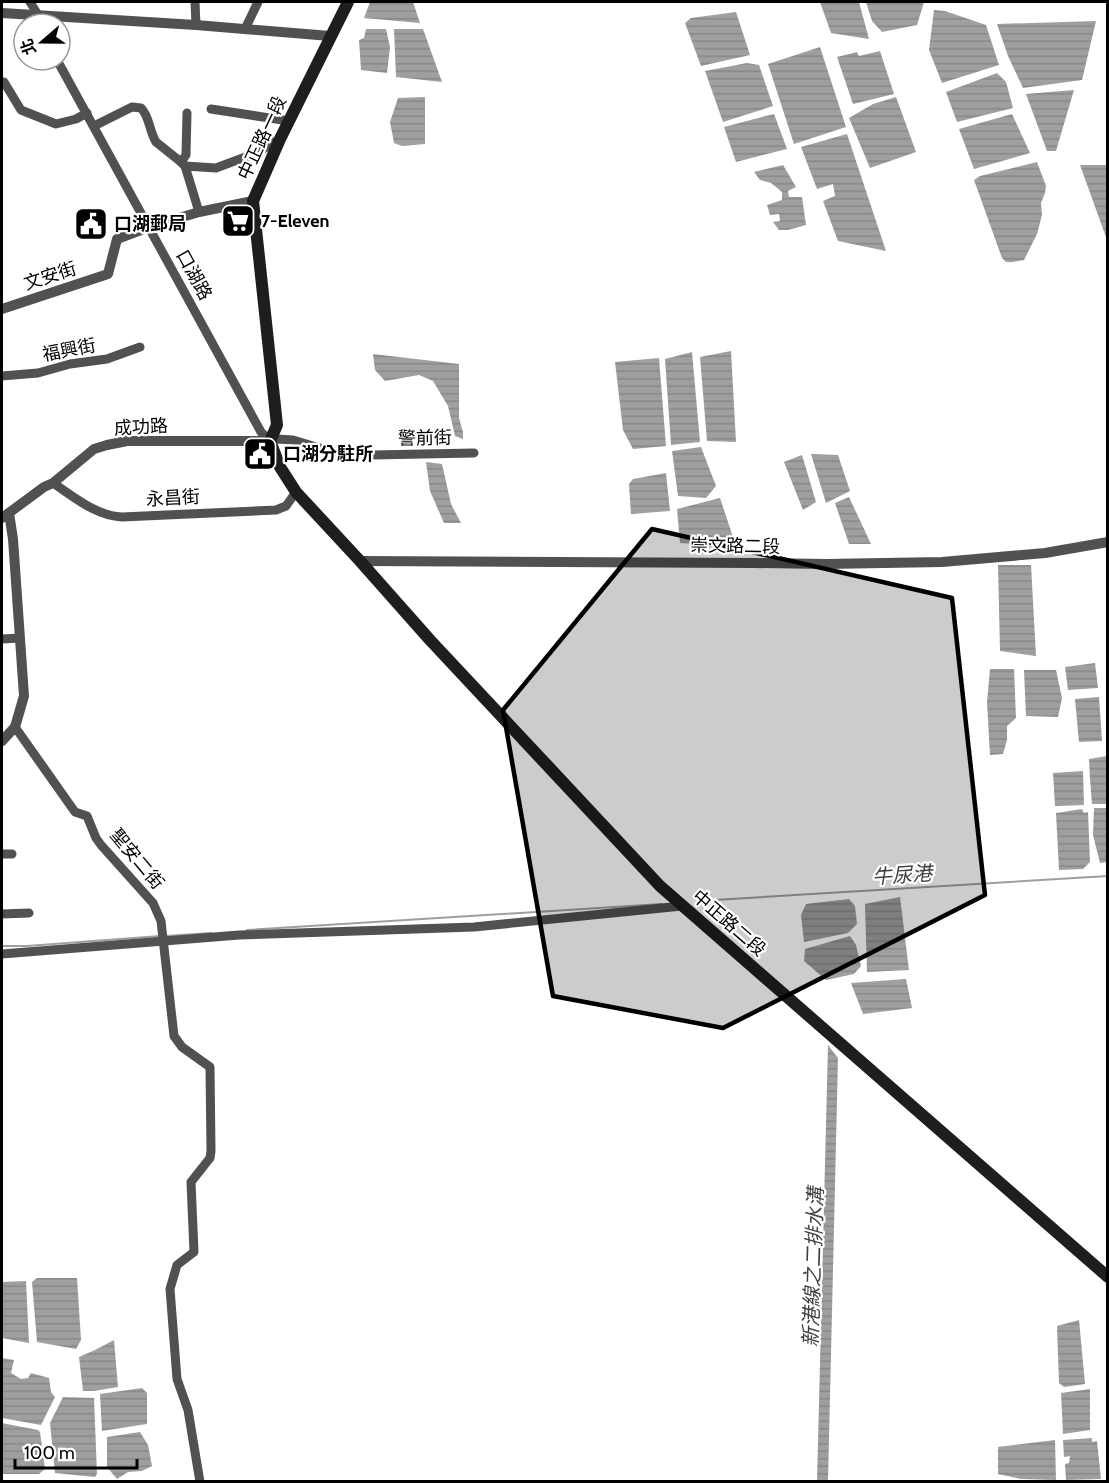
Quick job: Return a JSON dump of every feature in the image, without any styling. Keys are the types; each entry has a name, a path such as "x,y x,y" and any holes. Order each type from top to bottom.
{"main road":[{"name":"中正路一段","path":"270,441 277,424 253,201 280,139 348,2"},
{"name":"中正路二段","path":"270,441 280,467 296,492 430,640 660,886 1107,1277"}],"street":[{"path":"195,2 196,25"},
{"path":"245,28 258,2"},
{"path":"72,21 196,25 330,36"},
{"name":"口湖路","path":"64,72 261,432 270,441"},
{"path":"2,82 21,110 56,124 76,119 87,113"},
{"path":"93,126 132,107 141,108 146,113 153,138 183,164 216,168 256,153 280,139"},
{"path":"211,109 289,122"},
{"path":"187,113 186,155 183,164 199,212"},
{"path":"149,227 199,212 253,201"},
{"name":"文安街","path":"2,309 108,274 117,239 149,227"},
{"name":"福興街","path":"2,375 38,373 70,364 107,359 140,347"},
{"name":"警前街","path":"270,441 293,440 333,452 372,455 474,453"},
{"name":"成功路","path":"5,516 53,483 94,449 107,445 127,441 270,441"},
{"name":"永昌街","path":"53,483 84,504 110,516 122,517 276,510 286,506 296,492"},
{"path":"2,741 15,727 24,696 14,539 5,516"},
{"name":"崇文路二段","path":"360,561 826,564 942,562 1045,553 1107,542"},
{"path":"2,639 20,638"},
{"name":"聖安二街","path":"15,727 75,812 87,816 101,845 153,903 161,921 174,1036 182,1047 210,1066 210,1158 191,1182 194,1252 177,1265 170,1289 177,1379 188,1410 200,1482"},
{"path":"2,954 163,938 474,927 682,906"},
{"path":"2,914 29,913"}],"highlighted area":[{"path":"652,529 952,598 985,895 723,1028 553,996 503,710"}],"shaded area":[{"path":"370,2 413,2 420,23 364,18"},
{"path":"820,2 859,2 869,39 831,33"},
{"path":"866,2 924,2 917,25 882,32 872,21"},
{"path":"934,10 945,11 986,25 999,65 942,83 929,50"},
{"path":"736,12 750,55 701,66 685,23 691,18"},
{"path":"1096,21 1082,80 1023,88 1008,56 997,24"},
{"path":"366,29 386,29 390,47 387,73 361,70 359,40 364,38"},
{"path":"394,29 423,29 442,82 396,77"},
{"path":"820,47 846,127 794,144 768,64"},
{"path":"880,51 894,94 853,104 837,57 857,52 859,56"},
{"path":"747,63 759,65 773,106 723,122 705,71"},
{"path":"997,73 1006,82 1013,108 957,122 946,92"},
{"path":"1074,90 1056,151 1047,151 1026,94"},
{"path":"425,97 425,144 402,146 394,143 390,122 398,98"},
{"path":"896,97 916,152 870,168 849,118 873,104"},
{"path":"774,114 787,149 736,162 724,127"},
{"path":"1012,114 1030,153 974,169 959,129"},
{"path":"847,134 886,251 838,241 823,201 835,196 833,184 817,189 801,147"},
{"path":"1037,162 1046,186 1037,234 1024,260 1006,262 1002,258 974,180 980,176"},
{"path":"783,165 796,187 788,191 789,197 802,197 806,225 788,230 779,230 773,222 780,221 779,214 770,215 767,205 782,200 782,192 771,183 760,180 754,172"},
{"path":"1080,165 1107,165 1107,240"},
{"path":"731,351 736,442 707,441 700,357"},
{"path":"692,352 700,442 671,445 665,359"},
{"path":"373,354 459,364 459,418 463,439 455,436 448,406 433,381 419,375 385,381 375,370"},
{"path":"659,358 666,446 633,449 623,430 615,362"},
{"path":"701,447 716,486 706,498 678,496 672,451"},
{"path":"811,454 838,455 850,491 826,503"},
{"path":"802,455 816,502 803,510 784,462"},
{"path":"426,462 442,464 451,504 461,523 444,523 430,491"},
{"path":"666,473 670,511 631,514 629,484 633,479"},
{"path":"849,497 871,544 849,544 835,503"},
{"path":"720,498 736,546 680,543 677,509"},
{"path":"998,565 1031,565 1036,656 1000,651"},
{"path":"1095,663 1098,688 1068,690 1065,667"},
{"path":"990,669 1014,669 1016,718 1007,726 1007,740 1003,754 990,755 987,702"},
{"path":"1024,670 1056,670 1062,698 1058,717 1026,716"},
{"path":"1099,697 1102,741 1079,742 1075,699"},
{"path":"1107,756 1107,804 1092,804 1089,759"},
{"path":"1083,771 1084,805 1055,806 1053,773"},
{"path":"1094,808 1107,808 1107,862 1100,863 1093,835"},
{"path":"1082,809 1084,813 1088,812 1090,862 1083,869 1059,870 1056,813"},
{"path":"900,897 909,970 867,972 865,904"},
{"path":"849,899 855,906 857,924 848,933 804,942 801,915 806,904"},
{"path":"850,936 856,945 861,966 854,974 826,980 804,961 805,949"},
{"path":"906,979 912,1008 863,1014 851,983"},
{"path":"828,1045 838,1058 828,1481 817,1482"},
{"path":"37,1278 77,1278 81,1340 76,1349 37,1342 32,1282"},
{"path":"26,1281 29,1343 2,1338 2,1282"},
{"path":"1079,1320 1085,1384 1064,1387 1059,1383 1057,1326"},
{"path":"114,1340 118,1387 83,1391 79,1357"},
{"path":"2,1358 14,1360 11,1373 21,1379 28,1378 31,1373 49,1378 51,1392 55,1397 41,1425 2,1418"},
{"path":"142,1388 147,1393 147,1424 102,1431 100,1394"},
{"path":"1090,1389 1090,1430 1063,1434 1061,1393"},
{"path":"63,1397 94,1398 97,1474 95,1477 55,1473 50,1423"},
{"path":"2,1423 40,1432 45,1469 39,1474 2,1474"},
{"path":"140,1432 148,1445 152,1466 142,1471 128,1472 117,1479 107,1467 107,1437"},
{"path":"1092,1438 1092,1442 1097,1441 1101,1479 1066,1480 1065,1464 1069,1463 1070,1456 1064,1457 1063,1440"},
{"path":"1055,1440 1056,1480 1021,1479 998,1474 998,1447"}],"waterway":[{"name":"牛尿港","path":"698,901 1108,876"},
{"path":"247,930 662,904"},
{"path":"166,936 211,933"},
{"path":"2,946 160,936"}],"place":[{"name":"7-Eleven","path":"238,221"},
{"name":"口湖郵局","path":"91,224"},
{"name":"口湖分駐所","path":"260,454"}],"water label":[{"name":"新港線之二排水溝","path":"813,1267"}]}
